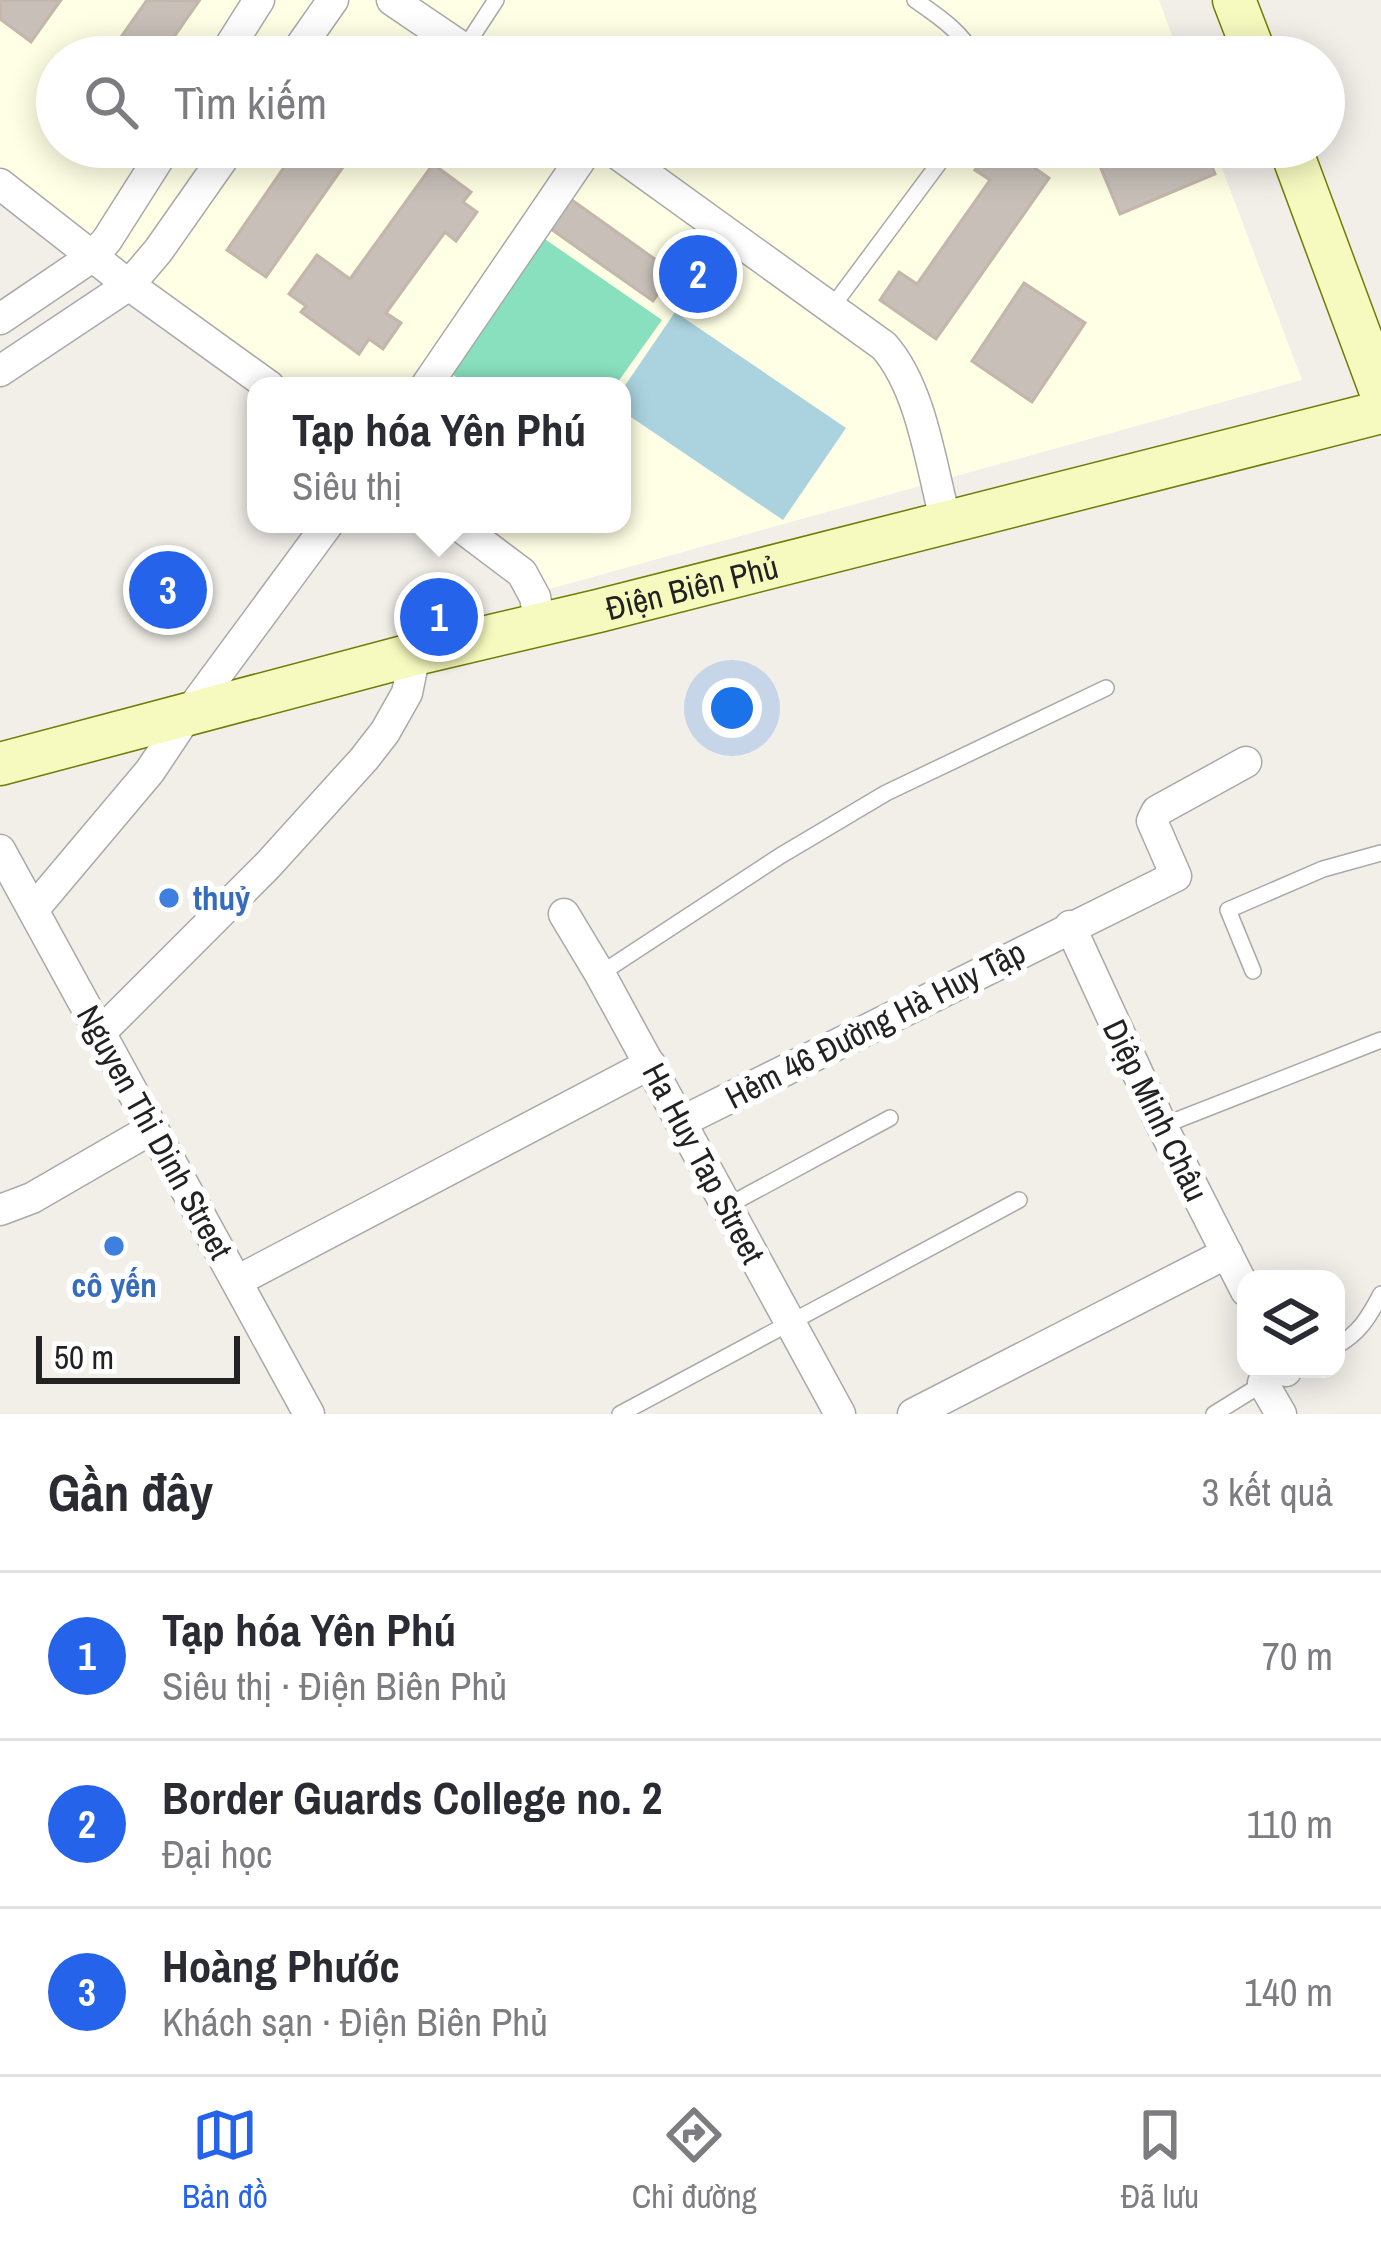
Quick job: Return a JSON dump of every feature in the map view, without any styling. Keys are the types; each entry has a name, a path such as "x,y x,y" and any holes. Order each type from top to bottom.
{"street":[{"path":"236,36 259,0"},
{"path":"308,36 333,0"},
{"path":"392,0 445,36"},
{"path":"1234,0 1248,36"},
{"path":"0,319 93,256 153,168"},
{"path":"0,371 129,285 216,168"},
{"path":"432,377 575,168"},
{"path":"637,168 874,338 900,364 946,522"},
{"path":"1298,168 1381,392"},
{"path":"0,184 257,377"},
{"name":"Điện Biên Phủ","path":"0,764 415,654 1381,412"},
{"path":"33,910 150,771 321,533"},
{"path":"470,533 523,573 535,597 540,625"},
{"path":"100,1034 254,880 364,759 407,693 415,654"},
{"name":"Hẻm 46 Đường Hà Huy Tập","path":"680,1121 1176,876 1152,820 1156,811 1246,762"},
{"name":"Nguyen Thi Dinh Street","path":"0,850 309,1414"},
{"name":"Ha Huy Tap Street","path":"564,914 840,1414"},
{"name":"Diệp Minh Châu","path":"1070,926 1162,1126 1237,1274"},
{"path":"236,1281 650,1064"},
{"path":"0,1210 88,1168 153,1128"},
{"path":"914,1414 1227,1253"},
{"path":"1281,1378 1281,1414"}],"lane":[{"path":"478,36 496,0"},
{"path":"914,0 962,36"},
{"path":"832,307 935,168"},
{"path":"600,974 869,802 1106,688"},
{"path":"1253,970 1228,910 1324,869 1381,853"},
{"path":"1162,1126 1381,1040"},
{"path":"727,1206 890,1118"},
{"path":"620,1414 1019,1200"},
{"path":"1345,1342 1362,1328 1381,1294"},
{"path":"1214,1414 1273,1378"}],"shaded area":[{"path":"0,0 1159,0 1172,36 36,36 36,168 1222,168 1302,380 535,593 459,533 631,533 631,377 263,377 0,168"}],"green space":[{"path":"539,235 662,320 621,377 456,377 445,369"}],"water":[{"path":"675,312 846,428 783,520 631,417 631,377"}],"building":[{"path":"0,0 61,0 31,42 0,19"},
{"path":"147,0 199,1 175,36 122,36"},
{"path":"284,168 342,168 266,277 227,250"},
{"path":"430,168 438,168 471,192 463,202 477,212 456,241 445,232 386,313 401,323 383,349 369,339 359,354 301,312 306,306 289,294 317,255 350,279"},
{"path":"1035,168 1049,178 936,339 880,300 899,272 917,284 990,180 975,170"},
{"path":"1101,168 1213,168 1215,174 1120,214"},
{"path":"569,198 673,272 653,301 548,227"},
{"path":"1024,283 1085,323 1032,402 972,361"}],"place":[{"name":"Border Guards College no. 2","path":"698,274"},
{"name":"Hoàng Phước","path":"168,590"},
{"name":"Tạp hóa Yên Phú","path":"439,617"},
{"name":"thuỷ","path":"169,898"},
{"name":"cô yến","path":"114,1246"}]}
